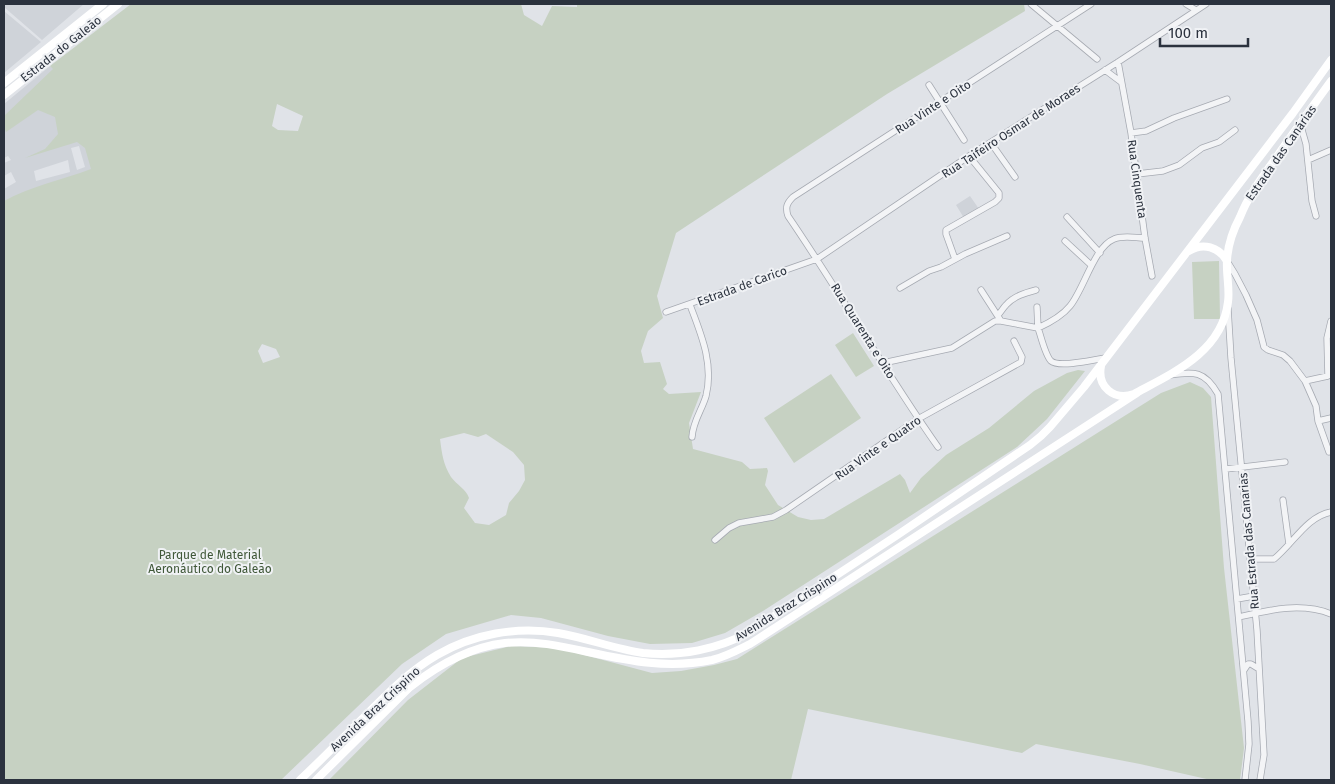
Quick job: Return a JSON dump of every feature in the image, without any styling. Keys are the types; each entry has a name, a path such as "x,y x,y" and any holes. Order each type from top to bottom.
{"main road":[{"name":"Estrada do Galeão","path":"4,82 103,4"},
{"name":"Estrada do Galeão","path":"4,95 118,4"},
{"name":"Estrada das Canárias","path":"1104,360 1293,113 1331,60"},
{"name":"Estrada das Canárias","path":"1137,393 1168,376 1200,354 1217,334 1224,320 1228,302 1227,261 1232,234 1251,194 1331,81"},
{"path":"1187,252 1197,247 1209,246 1220,252 1227,261"},
{"path":"1104,360 1100,374 1104,386 1119,396 1137,393"},
{"name":"Avenida Braz Crispino","path":"300,780 412,672 438,654 470,640 507,632 540,631 558,633 644,653 676,654 721,645 750,632 899,534 1041,436 1061,415 1104,360"},
{"name":"Avenida Braz Crispino","path":"316,780 410,687 437,668 472,650 506,643 550,644 642,663 676,664 713,660 750,644 1137,393"}],"street":[{"path":"1031,4 1097,59"},
{"name":"Rua Vinte e Oito","path":"788,216 786,211 787,204 793,197 1091,4"},
{"path":"1186,4 1196,10"},
{"name":"Rua Taifeiro Osmar de Moraes","path":"817,260 969,156 1206,4"},
{"name":"Rua Cinquenta","path":"1118,62 1131,133 1152,276"},
{"path":"1105,70 1121,82"},
{"path":"929,85 964,140"},
{"path":"1131,133 1146,131 1227,98"},
{"path":"1300,123 1306,144 1312,202 1316,216"},
{"path":"1137,174 1163,170 1179,165 1204,147 1219,142 1235,130"},
{"path":"991,143 1015,177"},
{"path":"1308,160 1331,150"},
{"path":"956,259 946,230 999,198 999,193 969,156"},
{"name":"Rua Quarenta e Oito","path":"788,216 918,419 938,447"},
{"path":"1068,217 1100,253"},
{"path":"900,288 929,271 1007,236"},
{"path":"981,290 1000,318 1038,328 1058,317 1070,307 1091,265 1105,244 1115,238 1145,238"},
{"path":"1064,241 1091,265"},
{"name":"Estrada de Carico","path":"666,312 817,260"},
{"path":"1227,261 1246,295 1264,347 1283,355 1305,381 1316,406 1318,421 1329,452"},
{"path":"883,363 952,348 1000,318 1006,305 1015,298 1036,290"},
{"name":"Rua Estrada das Canarias","path":"1228,302 1231,358 1254,596 1259,669 1264,755 1260,780"},
{"path":"690,304 705,347 709,372 705,397 692,427 692,436"},
{"path":"1037,307 1038,328 1047,356 1051,361 1064,364 1104,360"},
{"path":"1305,381 1328,376 1329,351 1327,338 1331,321"},
{"name":"Rua Vinte e Quatro","path":"715,540 729,528 739,523 773,517 786,510 918,419 1021,362 1022,357 1014,341"},
{"name":"Rua Estrada das Canarias","path":"1168,376 1188,372 1205,378 1212,383 1218,394 1244,670 1249,744 1246,780"},
{"path":"1318,421 1331,418"},
{"path":"1226,469 1285,462"},
{"path":"1283,500 1289,544"},
{"path":"1250,559 1274,559 1312,521 1324,513 1331,512"},
{"path":"1237,599 1254,596"},
{"path":"1239,617 1300,607 1319,609 1331,614"},
{"path":"1244,670 1248,664 1259,669"}],"shaded area":[{"path":"4,4 84,4 42,40 4,7"},
{"path":"4,11 41,42 4,73"},
{"path":"50,66 54,69 104,159 87,181 4,224 4,189 16,182 11,172 4,176 4,163 11,160 8,156 4,158 4,104","holes":["79,146 85,167 77,170 71,148","68,160 70,172 36,181 34,171"]},
{"path":"970,196 979,209 964,218 956,205"}],"green space":[{"name":"Parque de Material Aeronáutico do Galeão","path":"131,4 521,4 524,15 542,26 552,6 577,7 577,4 1024,4 1025,11 887,94 676,233 657,296 663,318 648,331 641,351 644,363 660,362 667,384 663,389 669,394 701,392 689,423 693,449 742,462 750,469 767,468 765,485 778,505 798,517 811,520 824,519 900,474 905,480 910,493 921,478 946,455 989,428 1034,391 1067,373 1078,370 1085,371 1047,419 1017,447 763,611 725,633 692,643 650,644 608,636 541,618 511,615 446,634 402,664 281,780 4,780 4,201 36,187 91,169 85,148 77,142 25,158 45,149 58,134 55,117 38,110 6,132 4,127 4,116 53,69 50,66","holes":["277,104 303,116 298,131 278,130 272,126","262,344 276,349 280,357 263,363 258,351","464,433 478,437 486,434 513,452 524,465 525,480 509,503 506,515 489,525 475,523 464,508 469,498 468,495 451,477 446,468 440,439"]},
{"path":"1219,261 1220,319 1194,319 1192,262"},
{"path":"853,333 874,366 856,377 835,345"},
{"path":"831,374 861,418 794,463 764,418"},
{"path":"1190,382 1203,388 1211,397 1224,568 1244,748 1240,780 1211,780 1036,744 1022,753 808,709 791,780 329,780 408,700 462,658 511,646 558,648 652,673 681,671 737,659 1161,393"}]}
